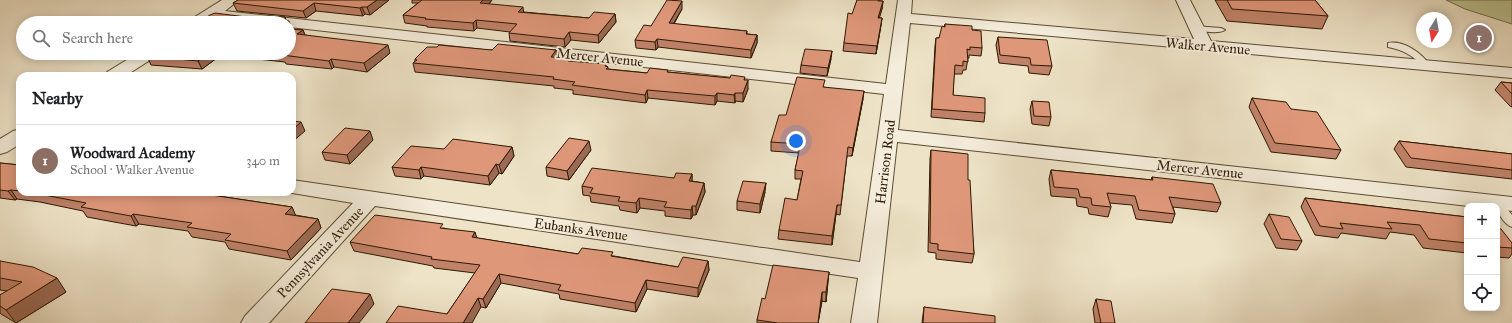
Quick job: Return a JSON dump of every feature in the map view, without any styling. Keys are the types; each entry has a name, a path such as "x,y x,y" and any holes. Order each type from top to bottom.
{"street":[{"path":"207,16 232,0"},
{"path":"1183,0 1205,45"},
{"name":"Walker Avenue","path":"904,9 1205,45 1512,73"},
{"name":"Harrison Road","path":"864,323 904,9"},
{"name":"Mercer Avenue","path":"210,14 228,16"},
{"name":"Mercer Avenue","path":"296,24 894,90"},
{"path":"119,72 138,60"},
{"name":"Mercer Avenue","path":"888,135 1504,203"},
{"name":"Eubanks Avenue","path":"296,189 871,272"},
{"name":"Pennsylvania Avenue","path":"254,323 369,199"}],"lane":[{"path":"1196,28 1222,30"},
{"path":"1391,45 1407,48 1414,52 1426,65"},
{"path":"1504,203 1512,223"}],"green space":[{"path":"1446,0 1512,0 1512,24 1465,9"}],"building":[{"path":"238,0 377,0 367,7 360,8 314,3 303,11 233,3"},
{"path":"422,0 483,0 480,3 523,7 518,12 589,18 594,12 615,14 598,35 569,32 564,39 509,33 517,24 476,20 473,23 425,19 426,18 403,15"},
{"path":"667,0 682,1 669,23 747,31 746,34 757,35 751,50 657,39 655,42 635,40 644,25 651,26"},
{"path":"857,0 883,1 878,18 882,18 877,46 844,43 848,13 852,14"},
{"path":"1227,0 1315,0 1328,16 1232,9"},
{"path":"215,13 238,16 208,16"},
{"path":"945,24 972,26 972,30 981,31 982,48 970,47 970,50 967,49 968,62 963,61 963,66 955,65 953,95 985,98 985,113 932,109 936,38 939,38 942,26 945,27"},
{"path":"296,30 303,30 297,34 388,45 364,63 331,59 329,61 296,57"},
{"path":"998,37 1047,40 1052,66 1031,65 1030,58 1000,55"},
{"path":"498,44 556,50 551,57 569,58 568,61 606,64 605,66 608,67 606,69 647,73 650,68 668,70 667,72 730,78 731,75 745,77 744,80 748,80 743,93 735,93 734,95 717,93 715,96 647,90 645,95 572,85 575,82 553,79 554,77 413,63 427,47 437,47 439,45 492,50"},
{"path":"805,49 832,51 828,68 801,65"},
{"path":"797,77 825,80 823,87 864,91 853,148 848,147 841,205 837,205 832,236 779,230 785,198 797,200 803,171 795,170 800,146 799,144 771,142 779,115 786,115"},
{"path":"1501,82 1512,83 1512,94"},
{"path":"1252,98 1286,102 1291,109 1317,112 1341,150 1275,143"},
{"path":"1032,101 1049,102 1051,117 1034,116"},
{"path":"296,121 301,122 296,126"},
{"path":"345,128 370,131 347,155 322,152"},
{"path":"569,138 589,141 567,171 546,167"},
{"path":"453,139 512,147 499,165 496,164 488,176 421,167 419,170 392,167 411,146 444,149"},
{"path":"1399,141 1512,154 1512,170 1411,158"},
{"path":"931,150 968,154 968,180 970,180 974,254 938,250 938,244 930,243"},
{"path":"0,163 16,165 16,191 0,190"},
{"path":"592,168 674,178 676,173 692,174 689,181 704,183 696,206 692,206 691,210 664,207 667,202 639,198 636,203 618,201 620,197 590,193 593,188 582,186"},
{"path":"1051,170 1153,180 1152,177 1213,184 1221,203 1169,197 1175,214 1139,210 1135,196 1107,193 1111,207 1092,205 1091,198 1080,197 1078,189 1054,187"},
{"path":"743,181 766,183 760,204 737,201"},
{"path":"50,196 218,196 292,207 285,214 318,219 287,251 225,240 231,234 187,227 192,223 133,214 131,216 81,207 86,203"},
{"path":"1305,198 1464,217 1464,243 1429,239 1420,225 1387,222 1392,229 1340,223 1343,229 1320,226"},
{"path":"1269,214 1289,217 1302,241 1281,239"},
{"path":"375,215 443,224 440,228 475,232 472,237 578,254 582,248 613,252 611,256 678,267 683,257 708,261 698,288 646,280 635,303 558,290 561,285 499,274 483,299 478,298 463,323 386,323 398,306 447,314 480,265 431,259 432,257 350,242"},
{"path":"1500,229 1512,243 1512,248 1500,247"},
{"path":"0,261 33,267 57,278 6,310 0,306 0,295 22,282 0,278"},
{"path":"773,265 829,272 826,292 822,292 818,323 778,323 757,320 762,298 765,299"},
{"path":"332,289 370,294 348,323 305,323"},
{"path":"1096,299 1111,301 1115,323 1101,323"},
{"path":"924,307 995,316 995,323 923,323"}],"place":[{"name":"Woodward Academy","path":"1479,38"}]}
